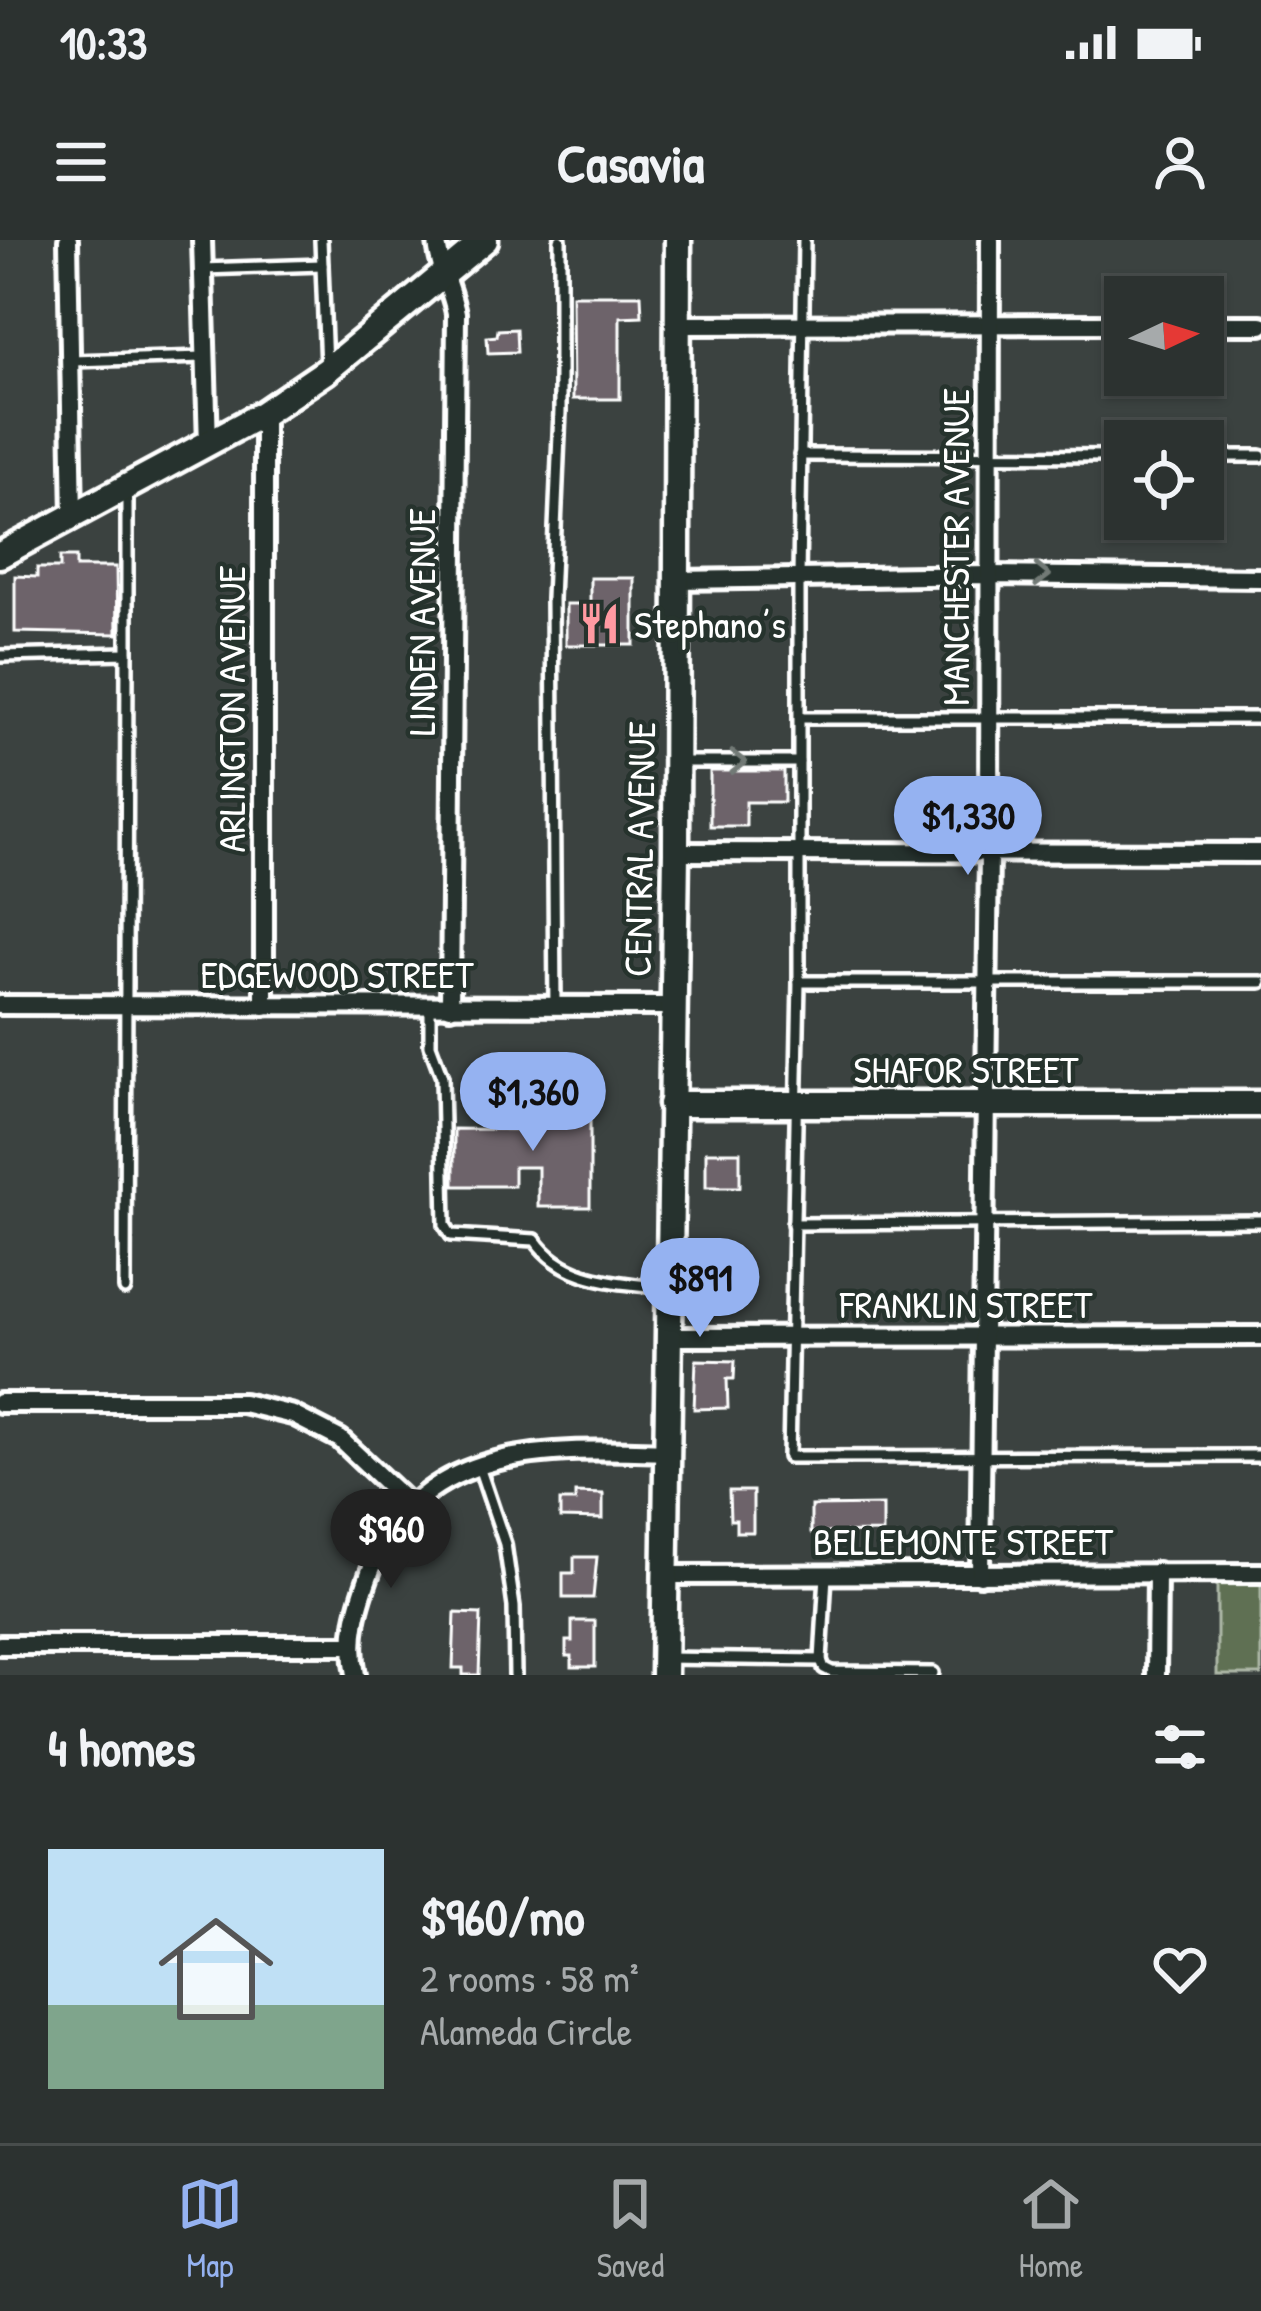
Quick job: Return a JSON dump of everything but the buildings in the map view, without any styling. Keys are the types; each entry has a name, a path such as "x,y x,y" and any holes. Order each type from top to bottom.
{"street":[{"path":"68,240 73,518"},
{"path":"202,240 208,445"},
{"name":"LINDEN AVENUE","path":"437,240 456,313 451,1007"},
{"path":"0,555 264,413 326,371 485,240"},
{"name":"CENTRAL AVENUE","path":"664,1666 679,240"},
{"name":"MANCHESTER AVENUE","path":"980,1575 990,240"},
{"path":"678,326 1104,324"},
{"path":"1224,325 1261,325"},
{"name":"ARLINGTON AVENUE","path":"264,413 264,1006"},
{"path":"676,580 990,575 1261,578"},
{"path":"676,851 1261,854"},
{"name":"EDGEWOOD STREET","path":"0,1005 673,1006"},
{"name":"SHAFOR STREET","path":"671,1105 1261,1104"},
{"name":"FRANKLIN STREET","path":"670,1337 1261,1336"},
{"path":"0,1403 244,1403 293,1414 340,1439 412,1507"},
{"path":"356,1675 350,1645 359,1600 379,1552 412,1507 439,1482 478,1464 525,1453 668,1451"},
{"path":"1156,1572 1156,1675"},
{"name":"BELLEMONTE STREET","path":"666,1575 1261,1573"},
{"path":"0,1645 350,1645"}],"lane":[{"path":"321,240 326,371"},
{"path":"555,1009 553,599 560,240"},
{"path":"804,240 799,982 789,1457 1261,1456"},
{"path":"202,269 322,265"},
{"path":"70,362 204,357"},
{"path":"800,454 1104,456"},
{"path":"1224,456 1261,456"},
{"path":"124,1289 128,486"},
{"path":"0,656 127,653"},
{"path":"800,718 1261,718"},
{"path":"676,762 799,762"},
{"path":"799,982 1261,982"},
{"path":"430,1006 430,1045 442,1077 445,1225 451,1234 535,1240 549,1261 589,1278 670,1288"},
{"path":"793,1224 1261,1221"},
{"path":"478,1464 505,1544 514,1607 515,1675"},
{"path":"826,1575 824,1668 832,1672 933,1673"},
{"path":"664,1666 821,1660"}],"green space":[{"path":"1217,1573 1261,1573 1261,1675 1217,1675"}],"place":[{"name":"Stephano’s","path":"600,624"}]}
